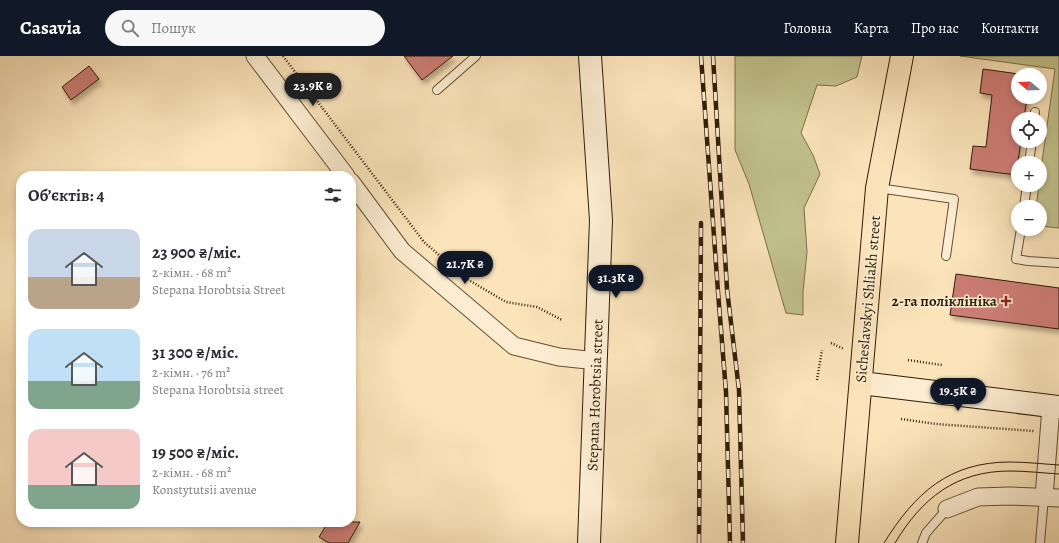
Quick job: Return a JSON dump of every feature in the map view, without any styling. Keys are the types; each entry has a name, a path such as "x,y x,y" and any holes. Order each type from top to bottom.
{"main road":[{"name":"Stepana Horobtsia street","path":"589,543 597,361 601,220 590,56"},
{"name":"Sicheslavskyi Shliakh street","path":"847,543 877,188 902,56"},
{"path":"861,383 1055,407"}],"street":[{"path":"255,56 342,171"},
{"name":"Stepana Horobtsia street","path":"356,189 402,251 514,346 559,357 597,361"},
{"path":"946,509 978,497 1009,496 1051,498 1049,432 1055,407"}],"lane":[{"path":"437,90 476,56"},
{"path":"877,188 954,199 946,256"},
{"path":"1020,236 1016,259 1059,263"},
{"path":"1040,543 1051,498"},
{"path":"922,543 926,534 946,509"}],"path":[{"path":"283,56 424,242 467,279 506,302 537,307 562,320"},
{"path":"817,380 822,350"},
{"path":"908,360 942,365"},
{"path":"901,419 936,424 1049,432"}],"green space":[{"path":"735,56 862,56 857,77 836,86 817,85 801,133 813,155 820,174 804,208 807,252 803,292 803,315 786,313 749,184 735,150"},
{"path":"960,56 1059,56 1059,228 1047,227 1047,200 1037,200 1038,192 1047,192 1047,156 1043,156 1044,148 1047,148 1047,126 1055,69"}],"building":[{"path":"404,56 453,56 422,80"},
{"path":"89,66 99,79 71,100 62,87"},
{"path":"983,69 1011,73 1011,104 1026,104 1025,112 1011,112 1011,148 1020,148 1019,156 1011,156 1011,174 970,169 973,146 986,147 992,95 980,93"},
{"name":"2-га поліклініка","path":"956,274 1059,288 1059,329 950,315"},
{"path":"356,522 360,522 348,543 329,543 319,537 325,527 356,527"}],"tram line":[{"path":"884,543 908,509 921,495 952,474 988,463 1016,462 1059,465"},
{"path":"895,543 905,527 929,500 942,490 957,482 973,476 991,472 1016,471 1059,474"}],"railway":[{"path":"701,56 726,392 730,543"},
{"path":"713,56 727,289 739,390 743,543"},
{"path":"699,543 701,223"}],"place":[{"name":"2-га поліклініка","path":"1006,301"}]}
